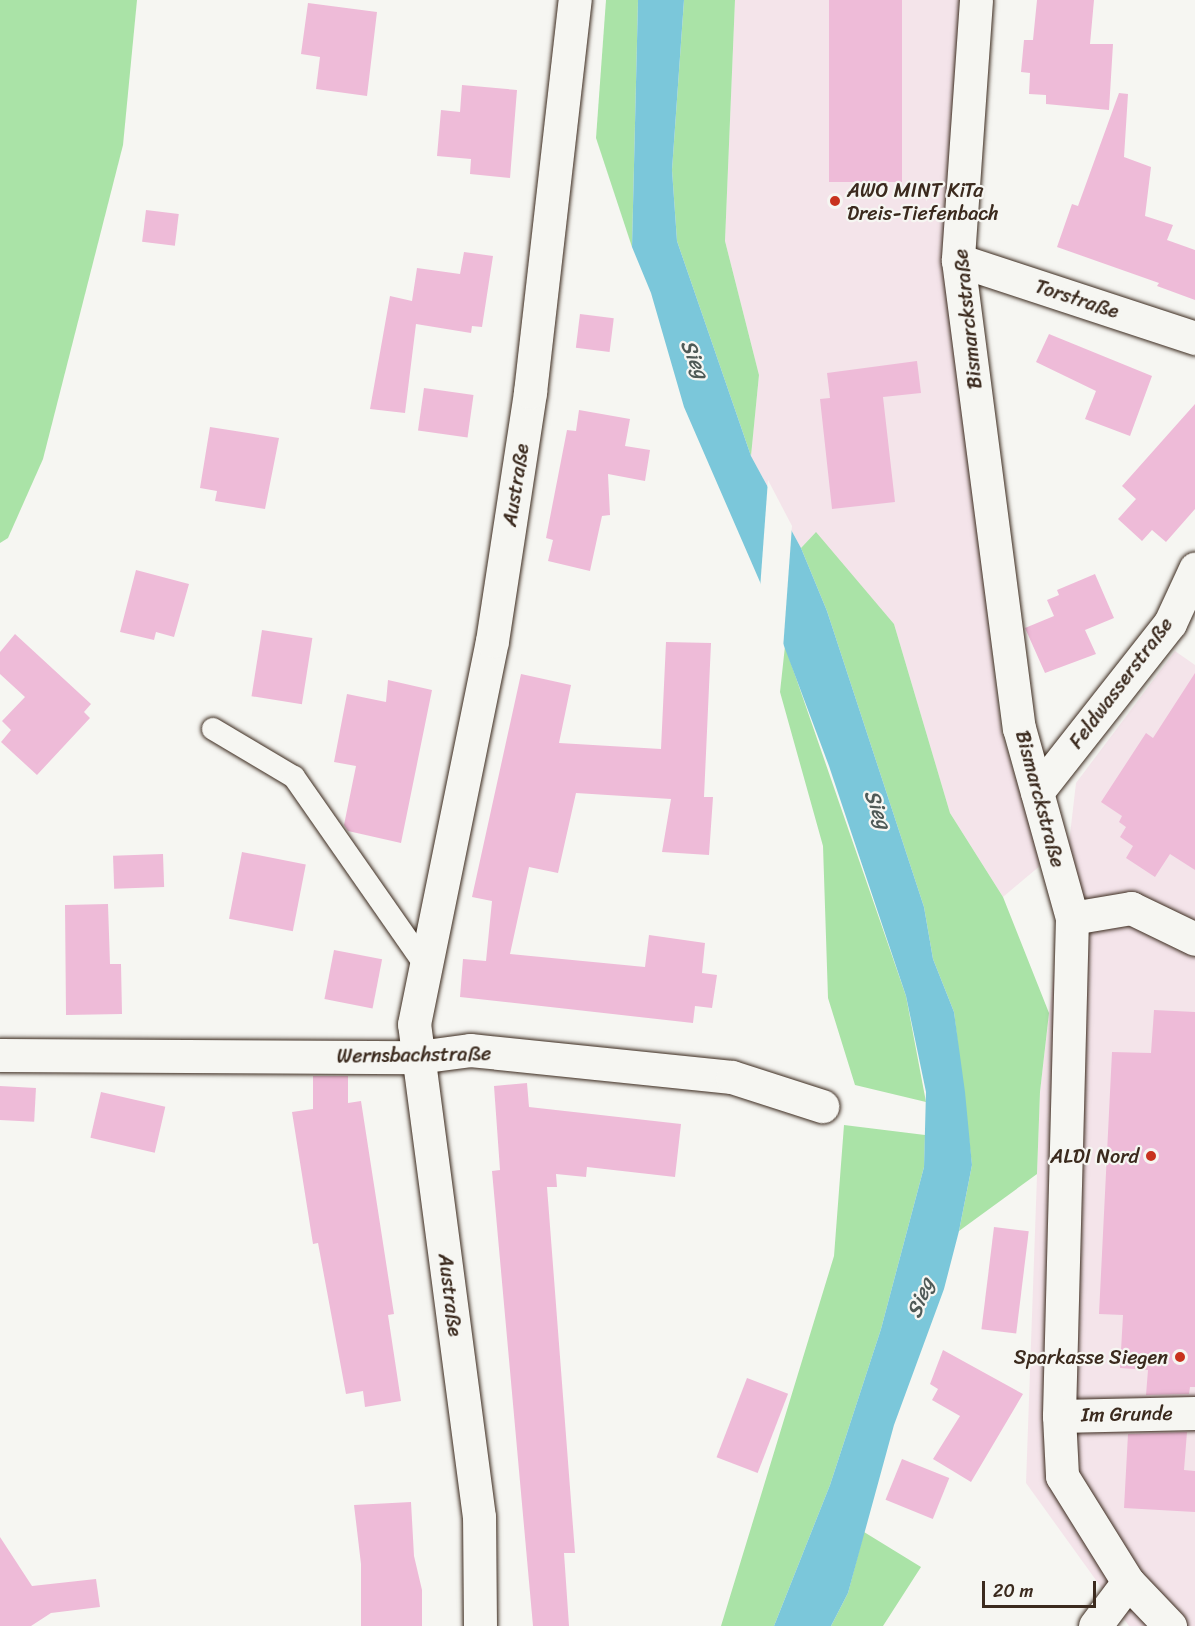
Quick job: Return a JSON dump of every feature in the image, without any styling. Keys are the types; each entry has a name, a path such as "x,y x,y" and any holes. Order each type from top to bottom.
{"street":[{"name":"Austraße","path":"480,1626 478,1517 414,1024 492,641 530,392 575,0"},
{"name":"Bismarckstraße","path":"976,0 958,260 1019,728 1072,918 1059,1416 1062,1476 1128,1582 1170,1626"},
{"name":"Torstraße","path":"958,260 1195,338"},
{"name":"Feldwasserstraße","path":"1037,792 1170,623 1195,568"},
{"path":"1072,918 1131,908 1195,939"},
{"name":"Wernsbachstraße","path":"0,1055 418,1057 470,1050 732,1077 822,1106"},
{"name":"Im Grunde","path":"1059,1416 1195,1413"},
{"name":"Bismarckstraße","path":"1128,1582 1195,1621"},
{"path":"1095,1626 1128,1582"}],"lane":[{"path":"213,729 294,777 425,965"}],"shaded area":[{"path":"735,0 966,0 959,366 1001,729 1041,865 1003,897 950,813 894,624 815,533 801,548 751,456 759,375 725,241"},
{"path":"1175,651 1195,665 1195,1626 1129,1626 1026,1483 1040,1092 1076,783"}],"green space":[{"path":"0,0 137,0 123,145 43,459 8,538 0,543"},
{"path":"606,0 638,0 632,247 596,138"},
{"path":"684,0 735,0 725,241 759,375 751,456 677,241 672,170"},
{"path":"816,532 894,624 950,813 1003,897 1049,1013 1040,1092 1037,1174 959,1231 972,1165 954,1012 933,959 924,907 827,611 801,548"},
{"path":"785,646 906,996 926,1102 855,1085 828,998 823,846 780,692"},
{"path":"844,1125 925,1135 924,1167 881,1329 830,1485 774,1626 721,1626 834,1256"},
{"path":"864,1532 921,1567 883,1626 831,1626 848,1593"}],"water":[{"name":"Sieg","path":"638,0 684,0 672,170 677,241 751,456 801,548 827,611 924,907 933,959 954,1012 965,1092 972,1165 959,1231 944,1289 894,1425 848,1593 831,1626 774,1626 830,1485 881,1329 924,1167 926,1092 906,996 829,766 760,582 684,407 651,293 632,247"}],"pier":[{"path":"768,480 792,526 783,649 760,589"}],"building":[{"path":"829,0 902,0 902,182 829,182"},
{"path":"1037,0 1094,0 1090,44 1113,44 1109,110 1046,104 1046,95 1029,94 1030,73 1021,72 1024,40 1033,40"},
{"path":"308,3 377,12 367,96 316,89 320,57 301,54"},
{"path":"462,85 517,90 510,178 470,174 471,159 437,156 441,110 460,112"},
{"path":"1119,93 1128,94 1124,157 1151,167 1145,216 1173,225 1167,240 1195,250 1195,300 1157,286 1159,283 1057,247 1072,204 1078,206"},
{"path":"146,210 179,214 175,246 142,242"},
{"path":"464,252 493,256 482,327 472,326 471,333 416,324 405,413 370,409 390,296 412,301 417,268 460,274"},
{"path":"580,314 614,318 610,352 576,348"},
{"path":"1049,334 1152,376 1130,436 1085,419 1096,391 1036,362"},
{"path":"917,361 921,393 883,397 895,502 832,509 820,399 830,398 827,373"},
{"path":"424,388 474,395 468,438 418,431"},
{"path":"1195,404 1195,509 1166,542 1152,530 1142,541 1118,519 1136,499 1122,486"},
{"path":"579,410 630,419 625,446 650,450 645,481 608,474 610,515 602,516 590,571 548,561 553,540 546,538 567,430 576,431"},
{"path":"210,427 279,438 265,509 215,501 217,491 200,488"},
{"path":"136,570 189,584 174,637 156,632 154,640 120,632"},
{"path":"1095,574 1114,618 1085,630 1096,654 1045,673 1025,628 1054,616 1047,600 1059,595 1057,590"},
{"path":"262,630 312,638 302,704 252,696"},
{"path":"15,634 91,704 84,712 90,718 37,775 1,742 11,730 2,721 25,697 0,674 0,652"},
{"path":"666,642 711,643 704,797 713,797 709,855 662,852 671,799 576,793 558,873 529,867 510,954 645,967 649,935 705,943 702,973 717,975 712,1008 695,1006 693,1023 460,997 463,959 486,961 492,901 472,897 521,674 571,685 559,743 661,749"},
{"path":"1195,673 1195,870 1170,854 1155,877 1126,858 1133,846 1120,837 1126,827 1119,822 1122,816 1101,802 1146,733 1153,738"},
{"path":"388,680 432,690 401,843 348,831 344,825 356,766 334,762 347,694 386,702"},
{"path":"242,852 306,864 293,931 229,919"},
{"path":"163,854 164,887 114,889 113,856"},
{"path":"108,904 110,964 121,964 122,1014 66,1015 65,905"},
{"path":"334,950 382,959 373,1008 324,999"},
{"name":"ALDI Nord","path":"1154,1010 1195,1012 1195,1387 1190,1387 1189,1394 1146,1395 1148,1370 1120,1368 1123,1315 1099,1314 1112,1052 1151,1053"},
{"path":"313,1076 348,1076 348,1103 361,1101 394,1314 388,1315 401,1401 365,1407 363,1391 346,1394 318,1243 313,1244 292,1112 313,1109"},
{"path":"527,1083 529,1107 681,1124 675,1177 587,1167 586,1177 556,1174 557,1187 547,1187 575,1553 564,1553 569,1626 533,1626 492,1171 500,1170 494,1086"},
{"path":"0,1086 36,1088 34,1122 0,1120"},
{"path":"101,1092 165,1107 155,1153 90,1138"},
{"path":"994,1227 1029,1231 1016,1333 981,1329"},
{"path":"943,1350 1023,1394 971,1482 933,1459 960,1416 932,1400 938,1389 930,1384"},
{"path":"747,1378 788,1394 758,1473 717,1457"},
{"path":"1187,1432 1184,1470 1195,1471 1195,1512 1124,1508 1128,1434"},
{"path":"902,1459 949,1478 933,1519 886,1500"},
{"path":"411,1502 414,1556 422,1590 422,1626 361,1626 361,1564 354,1505"},
{"path":"0,1537 32,1586 96,1579 100,1607 51,1613 31,1626 0,1626"}],"place":[{"name":"AWO MINT KiTa Dreis-Tiefenbach","path":"835,201"},
{"name":"ALDI Nord","path":"1151,1156"},
{"name":"Sparkasse Siegen","path":"1180,1357"}]}
